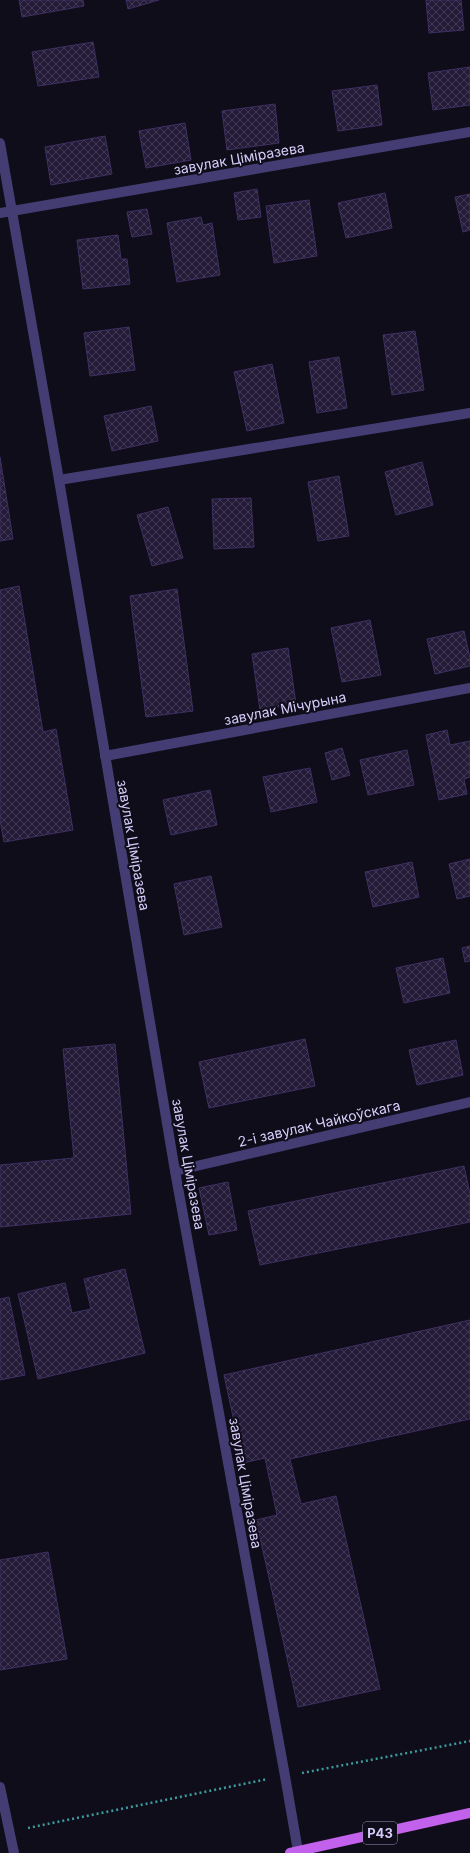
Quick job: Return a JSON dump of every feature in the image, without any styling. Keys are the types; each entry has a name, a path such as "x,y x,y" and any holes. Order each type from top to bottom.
{"main road":[{"name":"Р43","path":"294,1852 470,1813"}],"street":[{"name":"завулак Ціміразева","path":"0,213 470,132"},
{"name":"завулак Ціміразева","path":"0,143 59,480 175,1171 285,1776 294,1852"},
{"path":"59,480 470,413"},
{"name":"завулак Мічурына","path":"105,756 470,688"},
{"name":"2-і завулак Чайкоўскага","path":"175,1171 470,1102"},
{"path":"0,1787 14,1853"}],"path":[{"path":"10,1832 285,1776 470,1741"}],"building":[{"path":"19,0 83,0 84,6 22,17"},
{"path":"126,0 159,0 128,9"},
{"path":"426,0 461,0 464,30 429,33"},
{"path":"93,42 99,77 38,86 32,52"},
{"path":"470,67 470,105 433,110 428,73"},
{"path":"377,85 382,125 338,131 332,91"},
{"path":"275,104 279,143 227,150 222,111"},
{"path":"185,123 191,160 146,168 139,131"},
{"path":"105,136 112,174 51,185 45,147"},
{"path":"257,189 261,217 238,220 234,193"},
{"path":"385,193 392,228 346,238 338,203"},
{"path":"470,194 470,230 463,232 455,197"},
{"path":"309,200 317,256 274,263 266,206"},
{"path":"147,209 152,234 132,237 127,212"},
{"path":"201,217 203,225 212,223 220,275 177,282 167,223"},
{"path":"118,235 121,259 127,259 130,284 83,289 77,240"},
{"path":"129,327 135,370 90,376 84,333"},
{"path":"415,331 424,390 392,395 383,335"},
{"path":"339,357 347,408 317,413 309,362"},
{"path":"272,364 284,423 247,431 234,372"},
{"path":"151,406 158,441 112,451 104,416"},
{"path":"0,457 13,539 0,541"},
{"path":"422,462 433,505 396,515 385,472"},
{"path":"339,476 349,536 318,541 308,482"},
{"path":"251,498 254,547 214,549 212,499"},
{"path":"168,507 183,558 152,566 137,515"},
{"path":"19,586 43,732 56,729 73,830 4,842 0,820 0,590"},
{"path":"177,589 193,711 146,717 130,596"},
{"path":"370,620 381,675 342,682 331,628"},
{"path":"464,631 470,658 470,666 435,674 427,639"},
{"path":"288,648 296,704 260,710 252,654"},
{"path":"447,730 450,745 470,741 470,777 464,779 467,794 439,800 426,735"},
{"path":"342,748 350,775 332,780 325,753"},
{"path":"407,750 414,785 368,795 360,760"},
{"path":"310,768 317,802 271,812 263,777"},
{"path":"210,790 217,825 171,835 163,800"},
{"path":"470,859 470,896 457,899 449,864"},
{"path":"412,862 419,897 373,907 365,872"},
{"path":"211,876 222,927 184,935 174,884"},
{"path":"470,946 470,961 465,962 462,948"},
{"path":"443,958 450,993 404,1003 396,968"},
{"path":"305,1039 315,1086 209,1108 199,1062"},
{"path":"456,1040 463,1075 417,1085 409,1050"},
{"path":"115,1044 131,1214 0,1227 0,1165 74,1158 63,1049"},
{"path":"464,1166 470,1194 470,1222 260,1265 248,1211"},
{"path":"228,1182 237,1230 209,1235 199,1188"},
{"path":"125,1269 145,1353 38,1379 18,1294 65,1283 72,1313 91,1309 84,1279"},
{"path":"9,1297 25,1375 0,1380 0,1299"},
{"path":"470,1320 470,1419 290,1459 301,1504 336,1496 380,1689 298,1707 256,1520 277,1515 265,1458 243,1463 224,1375"},
{"path":"48,1552 67,1659 0,1670 0,1560"}]}
